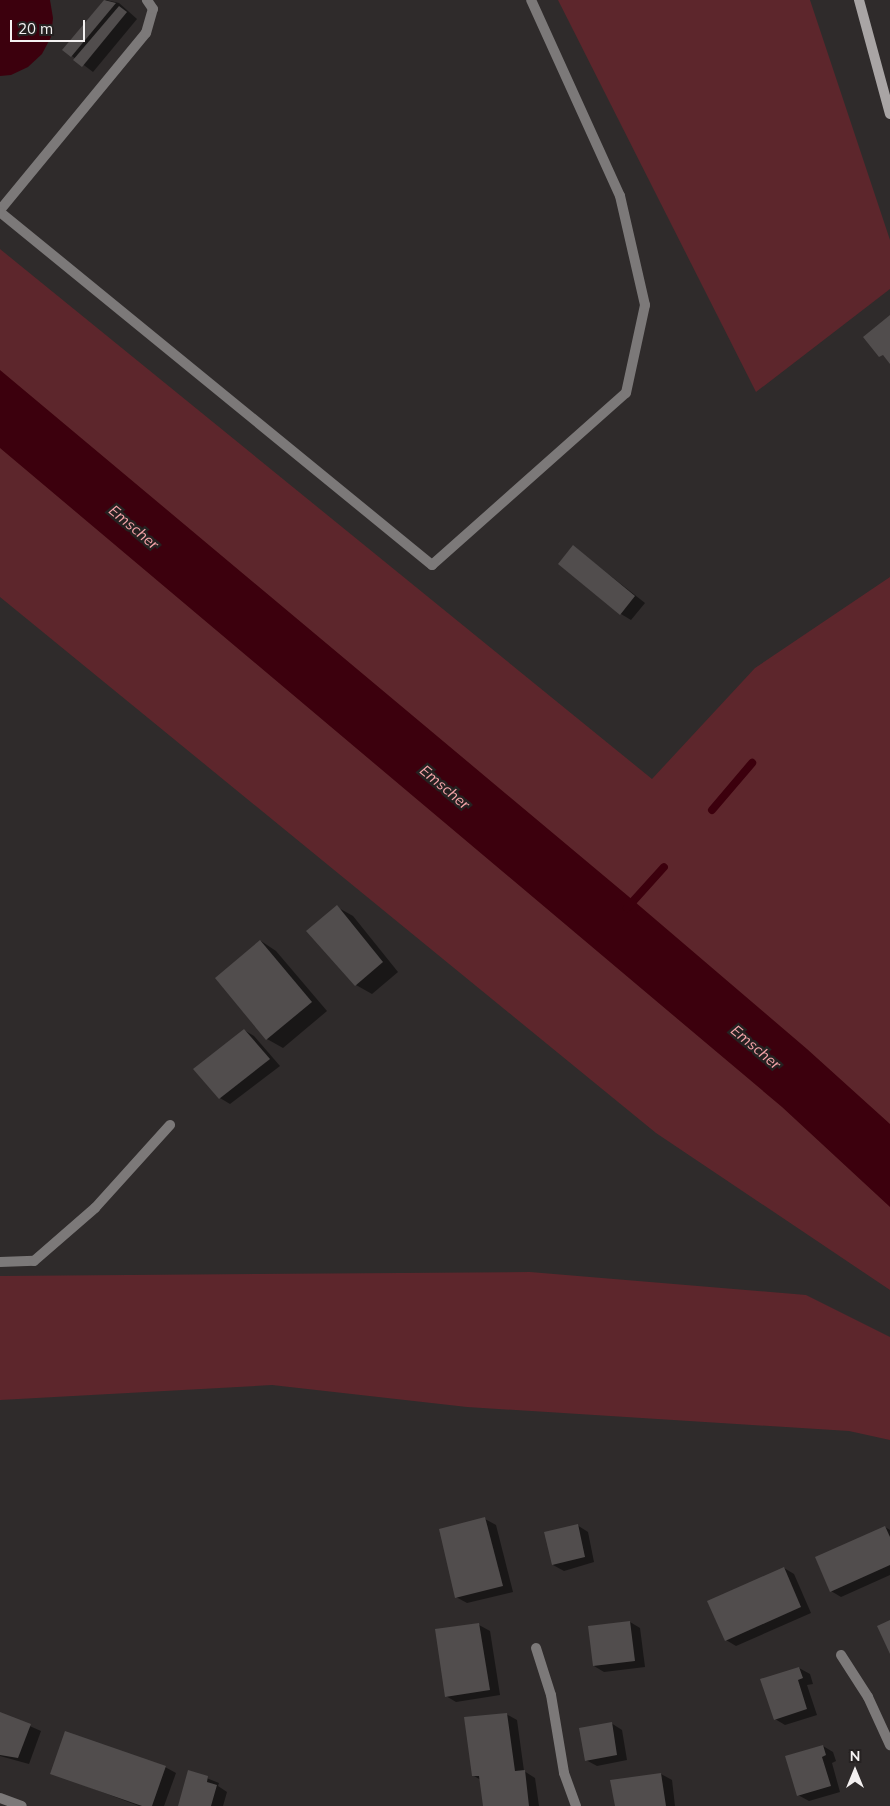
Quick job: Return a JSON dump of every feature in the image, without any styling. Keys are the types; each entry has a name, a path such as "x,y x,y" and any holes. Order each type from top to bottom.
{"street":[{"path":"147,0 156,4 146,33 0,211 432,565 626,393 645,305 620,196 531,0"},
{"path":"859,0 890,114"},
{"path":"0,1262 34,1261 95,1208 170,1126"},
{"path":"536,1648 551,1696 564,1773 576,1806"},
{"path":"841,1655 868,1697 890,1745"},
{"path":"0,1798 22,1806"}],"shaded area":[{"path":"558,0 810,0 890,240 890,289 756,392"},
{"path":"0,249 652,779 755,668 890,577 890,1290 656,1133 0,597"},
{"path":"530,1272 806,1295 890,1337 890,1440 849,1431 467,1407 272,1385 0,1400 0,1276"}],"water":[{"path":"0,0 50,0 53,18 51,37 42,54 28,67 11,75 0,76"},
{"name":"Emscher","path":"0,370 628,896 807,1049 890,1124 890,1207 782,1107 0,448"}],"building":[{"path":"104,0 116,3 71,57 62,50"},
{"path":"119,6 127,12 82,67 73,60"},
{"path":"890,315 890,364 883,355 879,357 863,337"},
{"path":"573,545 635,596 620,615 558,564"},
{"path":"337,905 383,962 355,986 306,931"},
{"path":"260,940 312,1002 266,1040 215,978"},
{"path":"244,1029 270,1059 219,1099 193,1069"},
{"path":"485,1517 503,1586 455,1598 439,1529"},
{"path":"578,1524 585,1557 552,1565 544,1532"},
{"path":"885,1526 890,1537 890,1565 830,1592 815,1557"},
{"path":"784,1567 801,1607 725,1641 707,1601"},
{"path":"890,1620 890,1654 877,1626"},
{"path":"630,1621 635,1661 593,1666 588,1626"},
{"path":"479,1623 490,1690 445,1697 435,1629"},
{"path":"799,1667 803,1678 798,1680 807,1709 774,1720 760,1679"},
{"path":"0,1712 31,1724 18,1758 0,1755"},
{"path":"507,1713 515,1771 525,1770 529,1806 483,1806 479,1776 472,1776 464,1717"},
{"path":"612,1722 617,1755 585,1761 579,1728"},
{"path":"65,1731 166,1766 152,1806 142,1806 50,1774"},
{"path":"823,1745 826,1755 822,1757 831,1786 797,1796 785,1756"},
{"path":"188,1770 208,1776 207,1782 217,1785 211,1806 178,1806"},
{"path":"661,1773 666,1806 615,1806 610,1780"}],"waterway":[{"path":"712,810 752,763"},
{"path":"627,908 664,867"}]}
